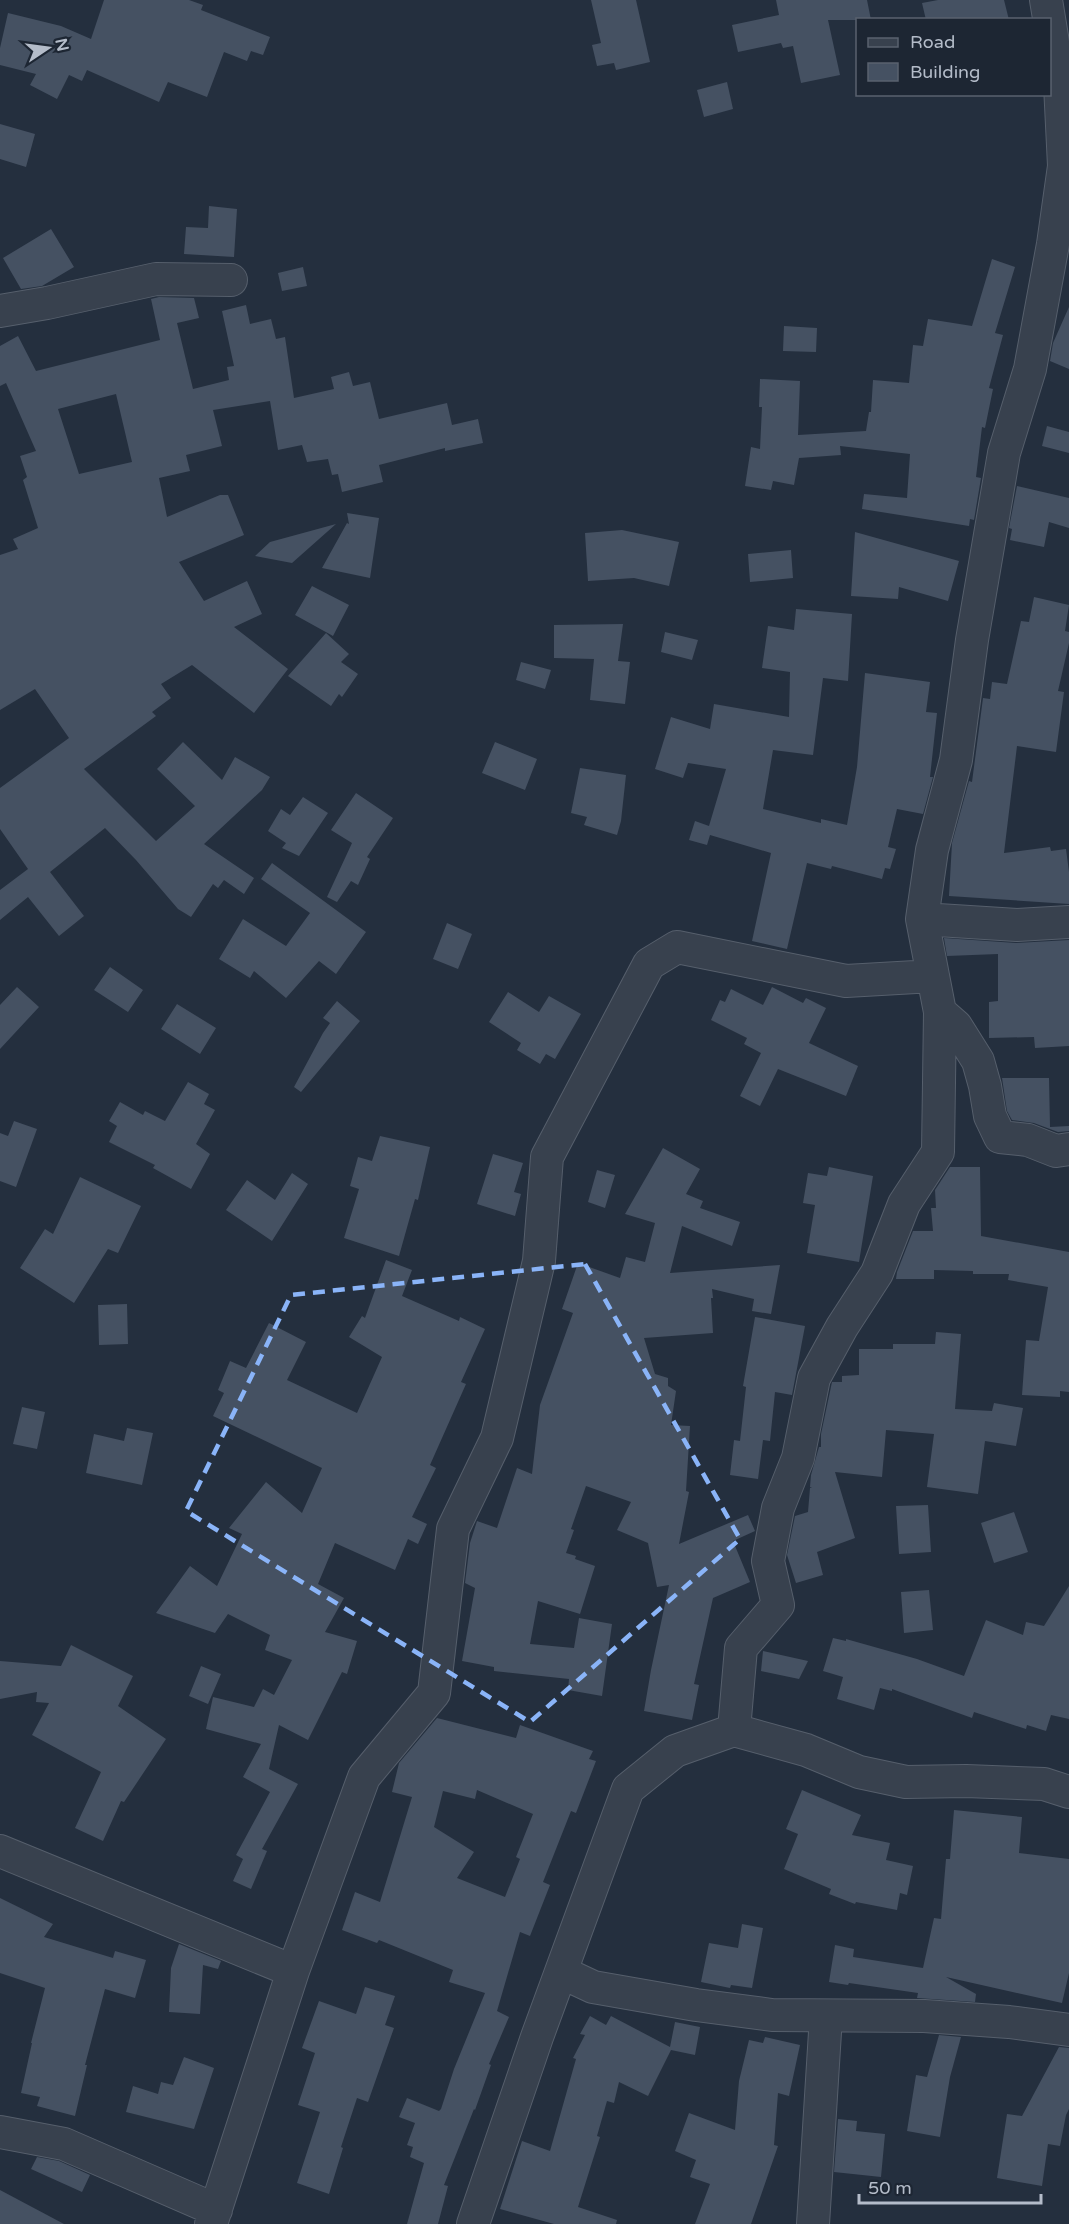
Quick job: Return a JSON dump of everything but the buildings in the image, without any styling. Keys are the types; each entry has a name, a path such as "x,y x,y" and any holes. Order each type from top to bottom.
{"street":[{"path":"1046,0 1049,18"},
{"path":"734,1730 741,1648 778,1605 768,1561 778,1508 798,1458 814,1378 842,1327 877,1274 904,1204 938,1152 940,1012 922,919 932,850 956,760 972,640 1004,453 1030,369 1053,244 1064,166 1060,85 1051,30"},
{"path":"0,311 156,279 231,280"},
{"path":"922,919 1017,925 1069,922"},
{"path":"0,2132 64,2144 214,2217 293,1971 364,1777 434,1693 453,1529 497,1438 539,1261 547,1156 649,964 677,947 846,981 933,975"},
{"path":"940,1012 956,1026 978,1061 990,1116 1000,1137 1028,1140 1056,1151 1069,1149"},
{"path":"473,2224 537,2037 628,1789 675,1751 734,1730 806,1750 860,1772 906,1782 1044,1784 1069,1792"},
{"path":"0,1851 293,1971"},
{"path":"561,1972 593,1987 696,2005 772,2014 924,2016 1009,2022 1069,2030"},
{"path":"813,2224 826,2016"}],"highlighted area":[{"path":"585,1264 740,1539 530,1722 186,1511 291,1295"}]}
